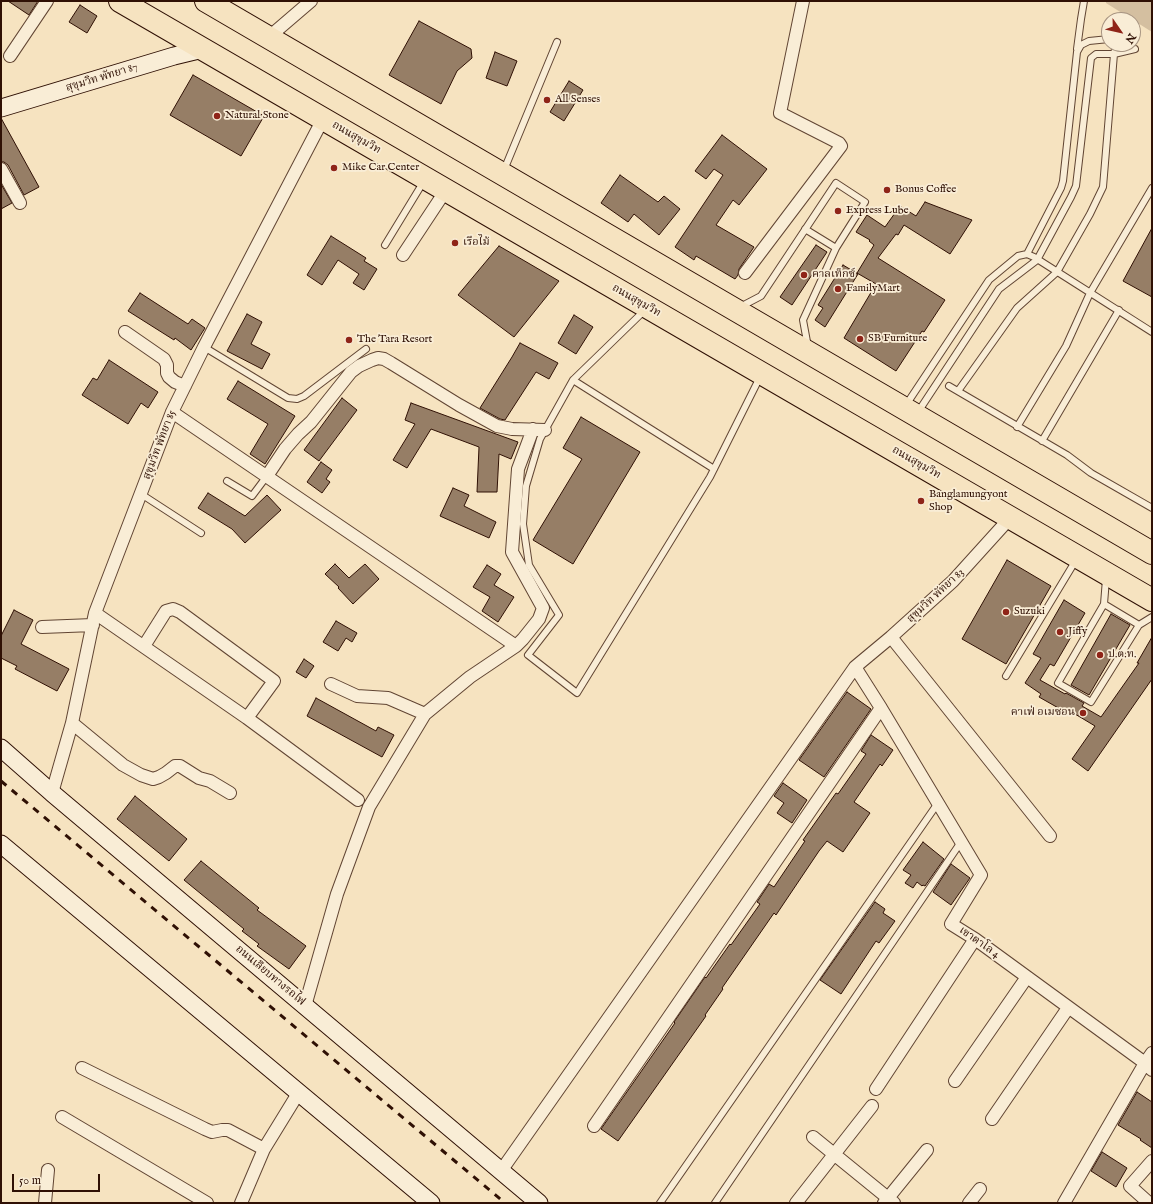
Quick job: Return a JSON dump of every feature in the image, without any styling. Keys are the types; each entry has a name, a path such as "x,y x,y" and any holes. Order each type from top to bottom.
{"highway":[{"name":"ถนนสุขุมวิท","path":"120,1 1152,600"},
{"path":"210,2 269,38 1152,553"}],"street":[{"path":"10,56 47,1"},
{"path":"269,38 311,1"},
{"path":"745,274 840,146 839,143 780,113 803,1"},
{"name":"สุขุมวิท พัทยา 87","path":"1,108 202,49"},
{"name":"สุขุมวิท พัทยา 85","path":"52,793 72,723 94,619 172,412 204,347 323,119"},
{"path":"1,169 20,203"},
{"path":"403,256 446,190"},
{"path":"125,332 164,359 169,377 175,382 185,386"},
{"path":"267,476 285,450 298,434 311,422 350,372 359,366 378,358 392,363 459,405 497,426 512,429 539,429 518,469 512,552 543,608 539,619 516,646 470,677 425,714 369,807 338,894 305,1006"},
{"path":"172,412 516,646"},
{"name":"สุขุมวิท พัทยา 83","path":"501,1171 855,668 892,637 953,581 1010,518"},
{"path":"144,646 166,611 173,609 180,612 274,681 247,718"},
{"path":"42,628 94,619 144,646 247,718 358,800"},
{"path":"892,637 1050,836"},
{"name":"เขาตาโล 4","path":"855,668 881,708 981,875 951,924 975,939 1068,1008 1150,1062"},
{"path":"331,684 357,696 388,698 425,714"},
{"path":"594,1126 881,708"},
{"path":"72,723 123,765 141,775 153,779 166,773 175,766 180,766 199,778 210,781 230,793"},
{"name":"ถนนเลียบทางรถไฟ","path":"1,748 52,793 539,1203"},
{"path":"1,844 431,1203"},
{"path":"876,1089 975,939"},
{"path":"955,1081 1027,977"},
{"path":"992,1119 1068,1008"},
{"path":"1064,1203 1150,1062"},
{"path":"82,1068 205,1130 212,1132 228,1130 264,1149"},
{"path":"241,1203 264,1149 299,1092"},
{"path":"796,1203 872,1106"},
{"path":"62,1117 207,1203"},
{"path":"813,1137 888,1201 928,1150"},
{"path":"1149,1203 1130,1186 1152,1161"},
{"path":"45,1203 48,1170"},
{"path":"969,1203 980,1189"}],"lane":[{"path":"1026,254 1061,188 1064,174 1084,1"},
{"path":"1077,52 1081,45 1089,41 1101,40"},
{"path":"502,174 557,42"},
{"path":"910,412 999,289 1037,260 1076,186 1091,58 1096,54 1114,54 1122,52"},
{"path":"958,391 1017,308 1057,272 1090,214 1103,187 1114,54"},
{"path":"385,245 426,178"},
{"path":"735,310 762,296 836,183 865,202 836,248 803,320 809,352"},
{"path":"1018,426 1066,346 1090,292 1152,188"},
{"path":"805,229 836,248"},
{"path":"910,412 989,280 1018,256 1026,254 1037,260 1152,332"},
{"path":"648,307 573,380 539,429 540,439 526,486 523,524 529,565 559,615 528,655 577,693 714,469 761,373"},
{"path":"1042,441 1119,310"},
{"path":"204,347 288,398 297,399 304,396 366,349"},
{"path":"573,380 714,469"},
{"path":"949,386 1018,426 1091,473 1152,508"},
{"path":"227,481 252,496 267,476"},
{"path":"141,494 201,533"},
{"path":"1006,676 1078,557"},
{"path":"1106,574 1104,604 1058,683 1091,702 1139,625 1152,617"},
{"path":"1104,604 1139,625"},
{"path":"660,1203 938,803"},
{"path":"715,1203 961,842"}],"shaded area":[{"path":"1106,1 1152,1 1152,32 1141,25 1141,12 1120,12 1106,3"}],"building":[{"path":"8,1 38,1 29,15"},
{"path":"80,5 97,16 87,33 69,22"},
{"path":"419,21 471,49 472,58 457,71 441,104 389,75"},
{"path":"495,52 517,61 507,86 486,78"},
{"name":"Natural Stone","path":"193,75 264,116 241,156 170,115"},
{"path":"569,81 583,90 564,121 550,112"},
{"path":"1,118 39,187 24,195 8,165 1,162"},
{"path":"722,135 767,169 739,205 733,200 716,225 754,247 739,269 738,275 735,279 696,256 694,260 675,247 723,175 714,169 706,179 695,171"},
{"path":"620,175 658,202 664,196 680,209 659,235 634,214 628,222 601,203"},
{"path":"1,184 12,203 1,209"},
{"path":"925,202 972,220 950,254 904,225 898,235 896,234 878,258 945,300 924,332 922,331 896,371 844,338 876,284 857,273 874,245 869,241 870,240 856,232 867,215 885,227 900,206 916,216"},
{"path":"1152,228 1152,297 1123,281"},
{"path":"331,236 366,258 364,261 377,269 364,290 353,283 359,274 338,260 322,285 307,275"},
{"name":"คาลเท็กซ์","path":"816,245 827,252 792,305 780,297"},
{"path":"499,246 559,281 514,337 458,295"},
{"name":"FamilyMart","path":"843,265 858,274 825,327 815,320 823,308 818,305"},
{"path":"140,293 188,324 192,319 205,328 191,350 175,338 174,340 128,311"},
{"path":"247,314 262,322 251,344 270,354 262,369 227,351"},
{"path":"574,315 593,327 576,354 558,343"},
{"path":"520,343 558,363 549,379 536,372 505,420 500,419 480,408"},
{"path":"109,360 158,392 148,408 141,403 128,424 82,395 93,378 97,380"},
{"path":"238,381 295,416 265,464 250,454 268,424 227,399"},
{"path":"342,398 357,410 319,461 304,450"},
{"path":"411,403 518,442 511,459 499,454 497,492 477,492 479,447 431,429 407,468 393,460 415,424 405,420"},
{"path":"581,417 640,452 573,564 533,540 582,459 563,448"},
{"path":"321,462 332,470 326,479 330,482 322,493 307,482"},
{"path":"453,488 469,495 464,506 496,522 489,538 440,516"},
{"path":"208,493 245,516 267,495 281,510 245,543 232,529 198,508"},
{"name":"Suzuki","path":"1007,560 1051,586 1006,664 962,639"},
{"path":"335,564 349,578 365,564 379,579 353,604 338,588 339,587 325,574"},
{"path":"487,565 501,574 494,585 514,597 498,622 482,611 490,597 473,587"},
{"path":"1064,600 1085,613 1054,666 1050,664 1040,680 1084,703 1082,706 1101,717 1139,663 1137,663 1152,637 1152,679 1088,771 1072,759 1095,726 1070,711 1069,714 1039,697 1041,694 1025,683 1041,658 1033,654"},
{"path":"14,610 33,620 21,644 69,669 57,691 15,669 17,666 1,658 1,636"},
{"name":"ป.ต.ท.","path":"1111,614 1130,625 1089,695 1071,685"},
{"path":"336,621 357,633 352,642 346,638 338,651 323,642"},
{"path":"304,659 314,666 306,678 296,672"},
{"path":"847,692 871,709 824,777 799,760"},
{"path":"316,698 376,731 378,727 394,735 382,757 307,716"},
{"path":"871,735 893,750 882,766 880,764 854,802 870,813 843,852 827,841 819,851 776,915 774,913 722,988 723,989 705,1015 706,1016 618,1141 601,1129 675,1023 674,1022 705,977 706,978 730,944 731,945 760,904 757,902 769,884 774,887 805,841 803,840 866,754 861,751"},
{"path":"783,783 807,800 792,823 777,813 784,803 774,796"},
{"path":"135,796 187,839 169,861 117,819"},
{"path":"923,842 944,859 925,886 922,886 917,882 913,888 905,883 911,875 903,870"},
{"path":"201,861 259,908 257,910 306,946 289,969 257,946 259,944 242,931 244,929 184,880"},
{"path":"951,864 970,878 951,905 933,892"},
{"path":"875,902 885,909 883,913 895,921 879,943 876,941 841,994 820,980"},
{"path":"1137,1092 1152,1102 1152,1148 1140,1140 1141,1139 1118,1125"},
{"path":"1102,1152 1127,1168 1116,1187 1091,1171"}],"railway":[{"path":"1,781 505,1203"}],"place":[{"name":"All Senses","path":"547,100"},
{"name":"Natural Stone","path":"217,116"},
{"name":"Mike Car Center","path":"334,168"},
{"name":"Bonus Coffee","path":"887,190"},
{"name":"Express Lube","path":"838,211"},
{"name":"เรือไม้","path":"455,243"},
{"name":"คาลเท็กซ์","path":"804,275"},
{"name":"FamilyMart","path":"838,289"},
{"name":"SB Furniture","path":"860,339"},
{"name":"The Tara Resort","path":"349,340"},
{"name":"Banglamungyont Shop","path":"921,501"},
{"name":"Suzuki","path":"1006,612"},
{"name":"Jiffy","path":"1060,632"},
{"name":"ป.ต.ท.","path":"1100,655"},
{"name":"คาเฟ่ อเมซอน","path":"1083,713"}]}
